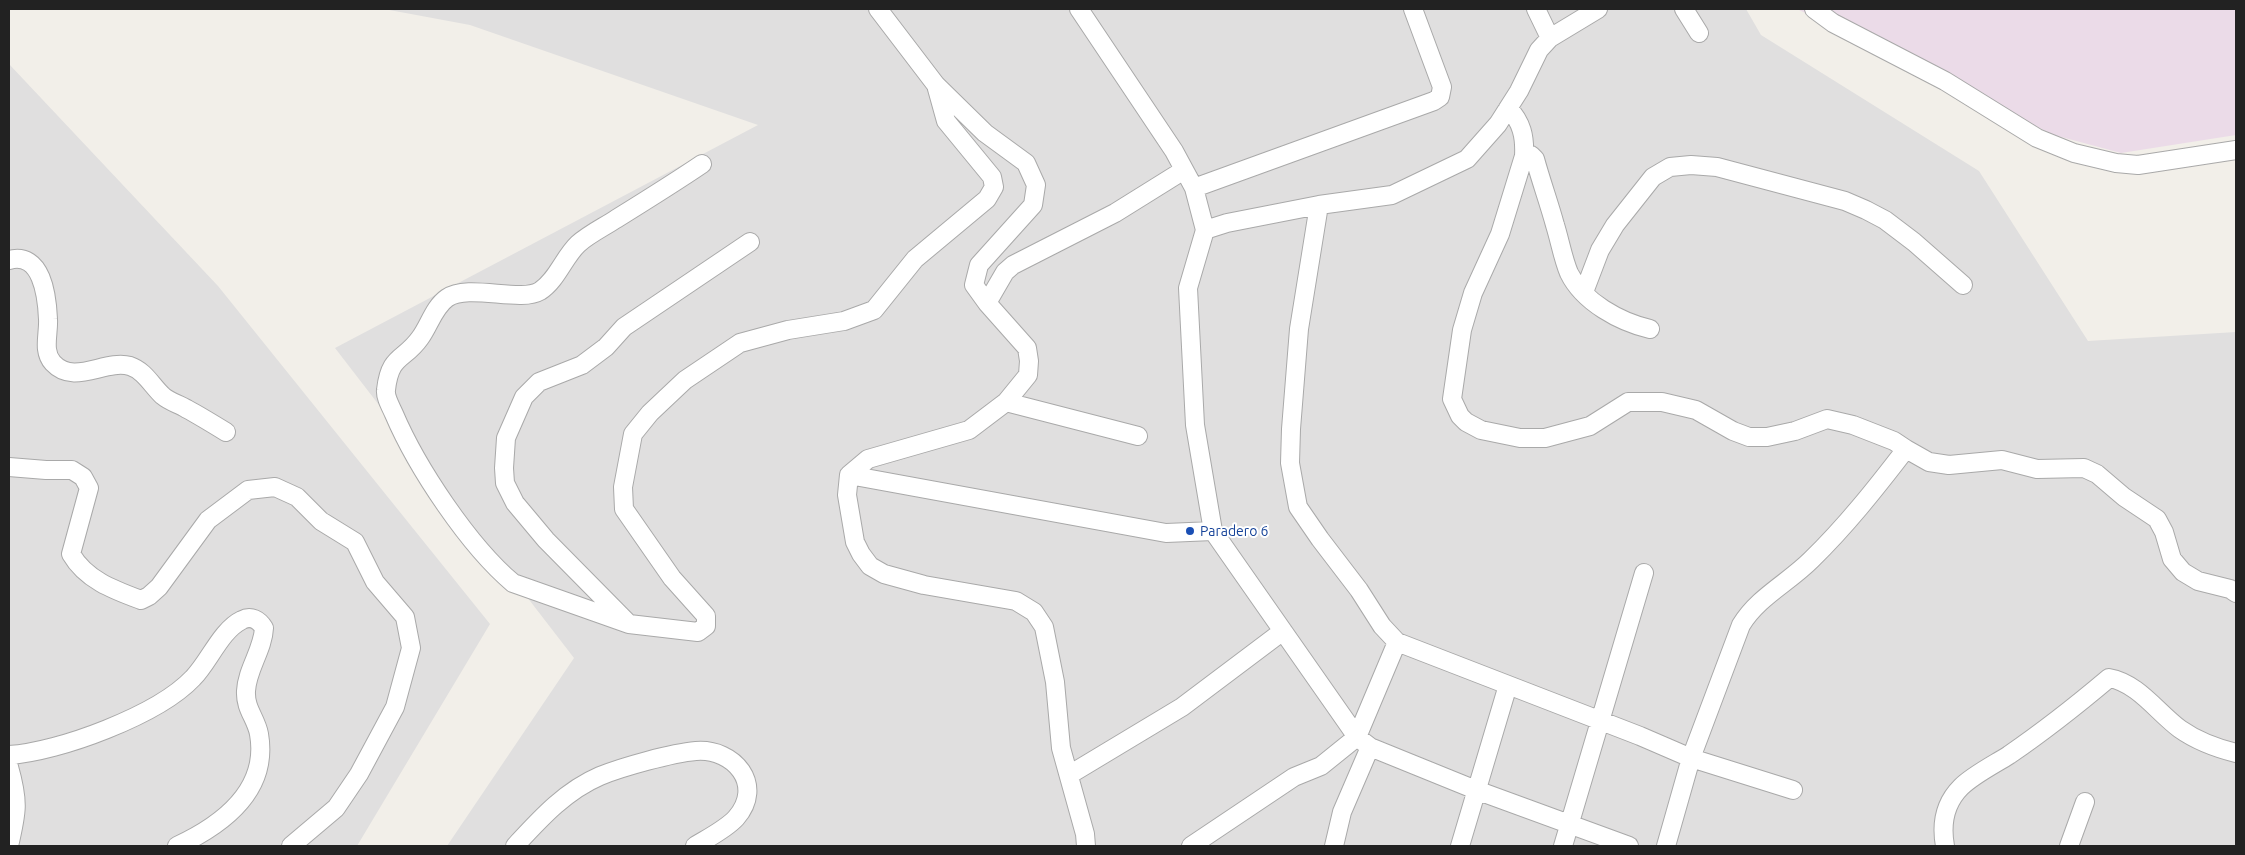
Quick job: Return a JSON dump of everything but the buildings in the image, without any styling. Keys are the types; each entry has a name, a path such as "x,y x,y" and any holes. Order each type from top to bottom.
{"street":[{"path":"878,9 936,85 985,133 1026,163 1036,185 1033,205 979,265 974,285 986,303 1027,348 1029,361 1028,375 1006,402 969,430 868,459 849,475 848,496 852,531 860,554 870,566 884,574 924,585 1016,600 1034,612 1044,627 1055,682 1061,748 1070,775 1077,811 1085,834 1086,846"},
{"path":"1079,9 1174,152 1194,188 1205,230 1188,288 1194,425 1213,531 1364,742 1476,790 1629,846"},
{"path":"1194,188 1434,101 1440,96 1442,87 1414,9"},
{"path":"1536,9 1550,38"},
{"path":"1684,9 1699,33"},
{"path":"1814,9 1833,23 1945,81 2037,138 2074,153 2108,162 2138,165 2236,150"},
{"path":"1205,230 1227,222 1319,205 1392,195 1467,159 1498,124 1519,91 1539,50 1550,38 1595,10"},
{"path":"702,164 578,244 559,270 540,291 525,294 487,292 459,294 448,297 439,306 419,340 396,360 389,372 385,392 404,437 428,478 467,532 498,570 514,583 629,624 698,632 706,626 706,616 672,578 624,509 623,487 633,434 650,412 685,380 740,343 788,330 844,321 874,310 915,259 986,199 994,187 992,176 946,121 936,85"},
{"path":"1508,108 1518,119 1521,126 1524,156 1500,234 1473,293 1462,330 1452,399 1460,416 1466,422 1480,430 1520,438 1545,438 1590,426 1628,402 1662,402 1696,410 1733,431 1749,436 1767,437 1795,431 1827,419 1853,425 1894,441 1928,462 1948,466 2002,460 2037,469 2084,468 2097,474 2157,520 2164,532 2172,559 2183,572 2198,581 2236,592"},
{"path":"1524,156 1531,155 1535,159 1566,266 1576,285 1614,315 1650,329"},
{"path":"1584,292 1600,250 1615,225 1653,176 1670,167 1690,165 1717,166 1845,201 1866,210 1885,220 1914,242 1963,285"},
{"path":"986,303 1005,272 1013,265 1115,213 1184,170"},
{"path":"1319,205 1299,329 1290,429 1290,463 1298,507 1359,590 1382,626 1396,642 1691,758 1793,790"},
{"path":"629,624 546,540 515,503 505,482 506,438 524,397 539,382 582,365 606,347 624,327 750,242"},
{"path":"9,260 20,259 27,261 39,271 48,319 46,350 49,358 60,369 76,372 116,365 131,366 144,375 163,396 226,432"},
{"path":"1006,402 1138,436"},
{"path":"1666,846 1691,758 1741,625 1761,601 1788,582 1831,540 1873,493 1906,449"},
{"path":"9,467 72,470 83,477 89,488 71,554 78,566 104,586 141,600 159,587 208,520 248,490 275,487 297,497 321,522 355,542 375,582 405,617 411,648 395,707 359,774 336,808 291,846"},
{"path":"849,475 1166,533 1213,531"},
{"path":"1563,846 1602,722 1627,626 1644,573"},
{"path":"9,755 34,751 96,734 146,711 169,698 191,680 203,668 221,639 236,624 246,618 256,620 264,628 264,637 246,688 247,706 258,728 260,745 253,784 247,796 226,817 196,837 177,846"},
{"path":"1070,775 1182,707 1283,631"},
{"path":"1334,846 1342,812 1396,642"},
{"path":"1945,846 1942,831 1947,808 1962,786 2010,754 2081,702 2109,678 2119,680 2132,687 2194,738 2208,745 2236,753"},
{"path":"1460,846 1508,685"},
{"path":"1191,846 1288,781 1364,742"},
{"path":"514,846 552,806 599,777 648,761 696,751 723,754 736,764 746,777 747,790 744,803 736,818 695,846"},
{"path":"9,767 16,792 17,806 9,846"},
{"path":"2069,846 2085,802"}],"shaded area":[{"path":"384,9 1746,9 1761,35 1979,171 2088,341 2236,332 2236,846 447,846 574,658 335,348 758,125 470,25"},
{"path":"1797,9 2236,9 2236,135 2121,153 2054,135"},
{"path":"9,64 218,286 490,624 357,846 9,846"}],"place":[{"name":"Paradero 6","path":"1190,531"}]}
